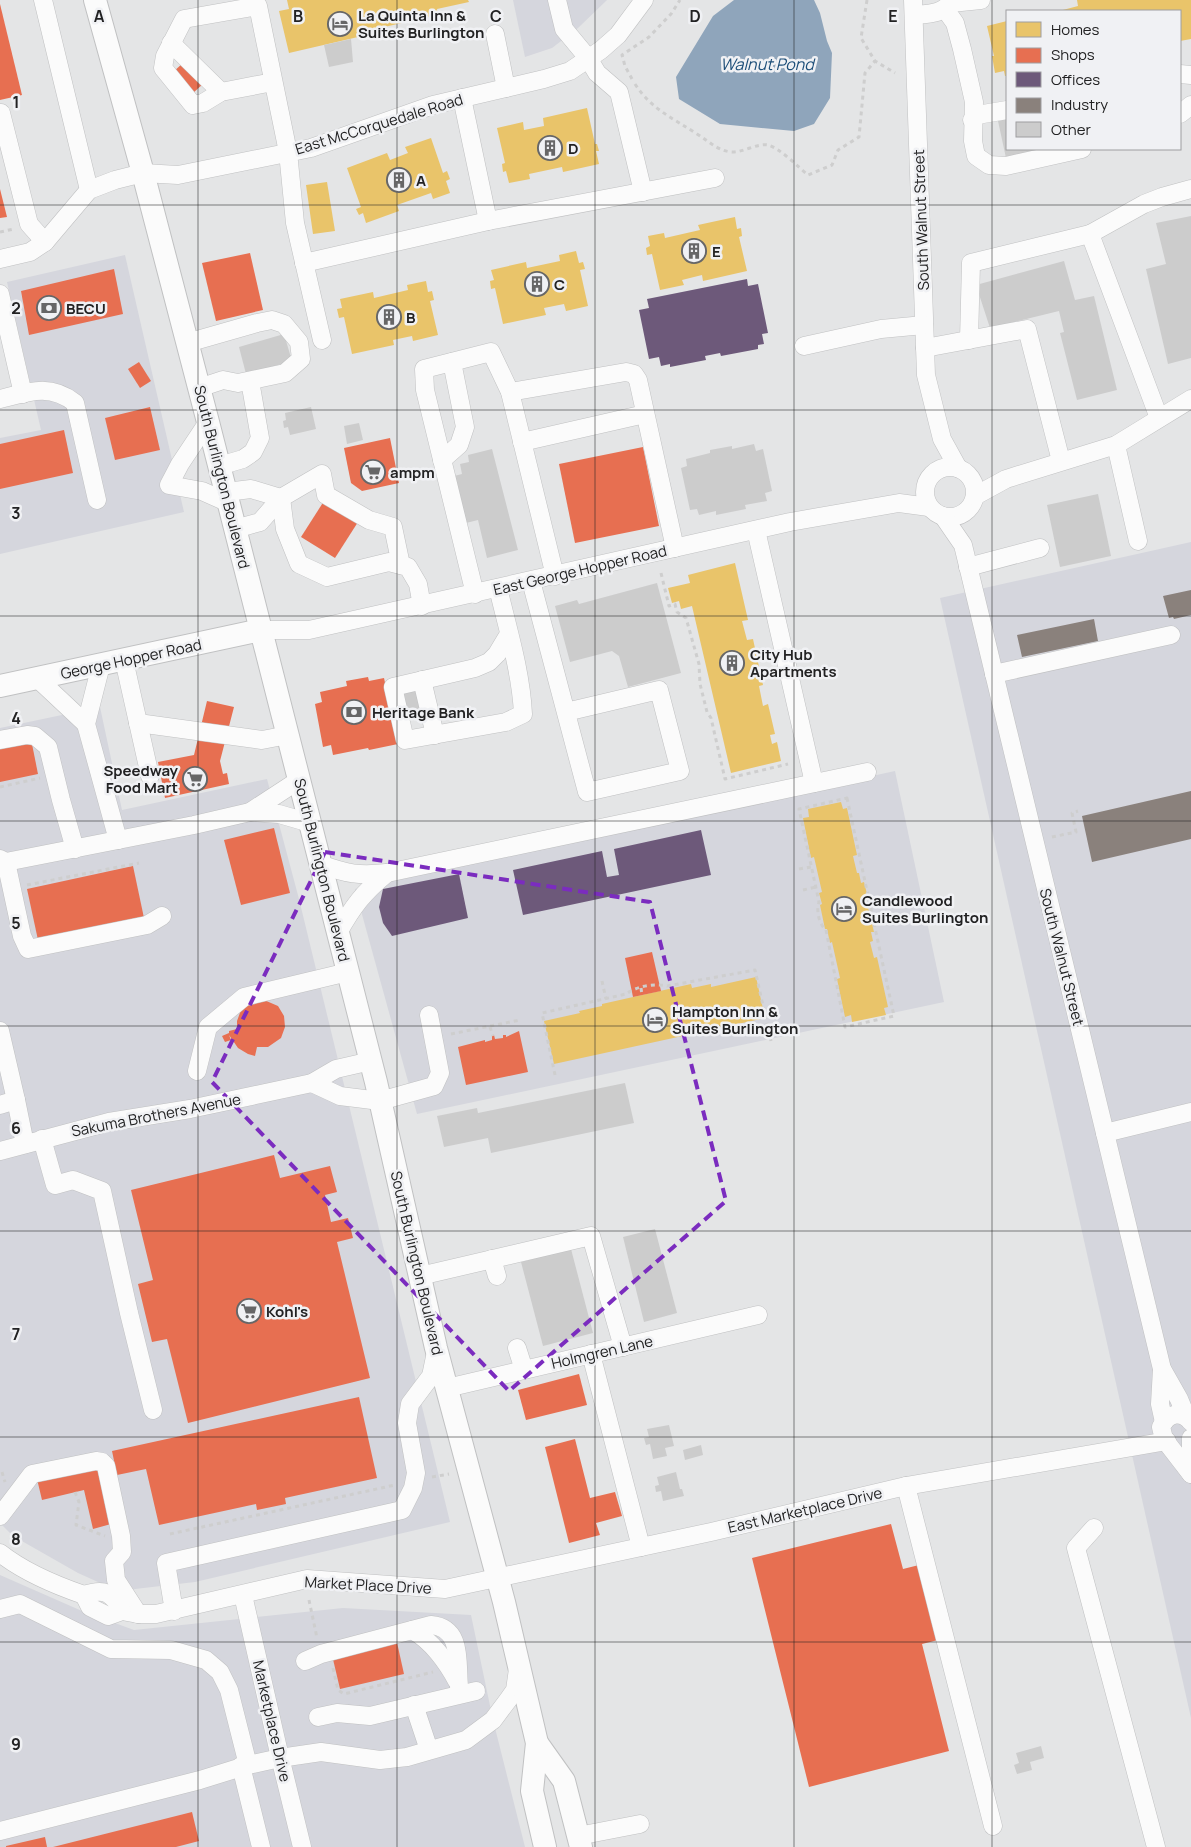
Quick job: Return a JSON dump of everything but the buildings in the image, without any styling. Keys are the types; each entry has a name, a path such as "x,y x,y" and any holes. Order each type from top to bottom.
{"main road":[{"name":"South Burlington Boulevard","path":"95,0 143,173 236,529 380,1101 436,1348 498,1578 537,1743 532,1791 545,1847"},
{"name":"George Hopper Road","path":"0,686 261,630"},
{"name":"South Burlington Boulevard","path":"537,1743 564,1781 579,1841"}],"street":[{"path":"0,259 30,252 45,242 89,190 43,0"},
{"path":"557,0 564,29 588,58 597,73 618,92 643,192"},
{"name":"East McCorquedale Road","path":"89,190 115,180 143,173 178,175 310,148 433,104 544,79 570,71 618,35 644,0"},
{"path":"914,8 927,14 949,4 981,0"},
{"path":"949,4 974,102 972,141 976,156 989,165 1006,166 1078,150"},
{"path":"273,82 221,92 203,103 193,105 163,68 171,43 184,20 258,6 288,152 295,223 322,340"},
{"name":"South Walnut Street","path":"914,8 926,375 942,439 964,472"},
{"path":"495,34 506,88"},
{"path":"171,43 221,92"},
{"path":"462,98 488,221"},
{"path":"1181,113 1191,105"},
{"path":"972,120 977,115 1006,110"},
{"path":"1,113 29,224 45,242"},
{"path":"304,263 488,221 715,178"},
{"path":"969,340 971,263 1090,234 1144,204 1191,189"},
{"path":"1090,234 1159,418"},
{"path":"0,294 24,394"},
{"path":"187,343 272,320 284,324 299,342 301,359 285,373 238,383 223,380 199,388"},
{"path":"804,346 882,329 924,324"},
{"path":"925,348 1028,329 1061,461"},
{"path":"475,594 425,390 424,369 491,352 510,392 554,576"},
{"path":"442,460 459,445 465,427 452,362"},
{"path":"510,392 626,372 634,374 638,380 676,548"},
{"path":"219,466 243,459 252,452 260,438 250,380"},
{"path":"0,399 38,391 52,391 64,395 75,403 97,500"},
{"path":"1006,478 944,467 928,481 924,494 936,512 959,516 973,501 1006,478 1116,445 1191,399"},
{"path":"522,442 646,414"},
{"path":"208,422 168,485 227,498 251,489 281,498"},
{"name":"South Walnut Street","path":"928,481 942,439"},
{"path":"1116,445 1138,540"},
{"path":"964,472 975,489 973,501"},
{"path":"236,529 260,522 281,498 322,474 326,496 369,520 393,527 401,566"},
{"name":"East George Hopper Road","path":"899,503 928,481"},
{"path":"281,498 285,529 299,564 326,577 389,562 408,567 418,584 422,606"},
{"name":"South Walnut Street","path":"962,545 973,501"},
{"name":"East George Hopper Road","path":"261,630 309,630 790,522 899,503 936,512"},
{"name":"South Walnut Street","path":"936,512 962,545 1162,1369 1189,1419"},
{"path":"756,530 814,783"},
{"path":"968,567 1040,548"},
{"path":"531,581 587,792 680,771 659,690 566,712"},
{"path":"498,588 509,634 522,689 523,714 506,722 404,740 393,686 475,668 489,662 497,654 509,634"},
{"path":"994,674 1171,635"},
{"path":"124,660 150,776"},
{"path":"102,665 86,724 118,840"},
{"path":"38,679 86,724"},
{"path":"422,680 435,735"},
{"path":"138,723 262,740 288,735"},
{"path":"0,740 26,734 35,736 48,746 75,849"},
{"path":"320,864 347,874 366,876 387,873 867,772"},
{"path":"250,812 299,780"},
{"path":"162,916 147,926 28,949 22,936 12,888 3,861 75,849 250,812 279,814 310,823"},
{"path":"338,933 354,905 387,873"},
{"path":"197,1072 208,1027 244,997 348,972"},
{"path":"312,1083 340,1096 380,1101 434,1086 440,1073 429,1015"},
{"path":"0,1032 8,1102 34,1141 55,1185 73,1180 102,1191 153,1410"},
{"name":"Sakuma Brothers Avenue","path":"0,1150 109,1122 190,1109 312,1083 336,1069 370,1061"},
{"path":"1105,1133 1191,1112"},
{"path":"420,1276 592,1236 623,1347"},
{"path":"492,1259 497,1276"},
{"name":"Holmgren Lane","path":"447,1388 758,1315"},
{"path":"174,1610 166,1562 402,1510 413,1488 416,1473 407,1423 410,1404 431,1376 436,1348"},
{"path":"517,1348 524,1370"},
{"path":"591,1354 641,1547"},
{"name":"South Walnut Street","path":"1162,1369 1160,1404 1165,1432"},
{"path":"1189,1419 1174,1414 1168,1417 1165,1432 1191,1474"},
{"path":"1165,1432 1181,1445 1187,1443 1191,1438"},
{"name":"East Marketplace Drive","path":"498,1578 906,1486 1114,1450 1165,1432"},
{"path":"1191,1438 1191,1474"},
{"path":"5,1510 32,1474 96,1461 102,1462 106,1466 122,1536 122,1552 114,1561 115,1574 130,1613"},
{"path":"906,1486 993,1826"},
{"path":"1094,1528 1076,1548 1156,1847"},
{"name":"Market Place Drive","path":"0,1553 9,1560 57,1585 84,1596 90,1607 108,1616 130,1613 156,1614 307,1579 445,1589 498,1578"},
{"name":"Marketplace Drive","path":"243,1595 302,1847"},
{"path":"0,1609 20,1604 111,1648 171,1650 206,1660 220,1672 229,1690 261,1847"},
{"path":"305,1661 321,1654 412,1630 426,1640 465,1688 414,1705 370,1716 337,1713 318,1717"},
{"path":"0,1831 280,1758 321,1752 380,1760 407,1757 466,1740 493,1720 515,1690 518,1668"},
{"path":"414,1705 438,1747"},
{"path":"579,1841 640,1824"}],"path":[{"path":"680,0 671,14 649,37 622,55 629,74 644,98 663,113 698,134 713,147 731,152 768,145 780,151 808,175 832,165 838,150 859,138 865,73 875,61"},
{"path":"867,0 861,38 875,61 895,73"},
{"path":"0,232 17,228"},
{"path":"661,573 669,606 675,604 677,612 686,618 699,664 700,684 707,712 711,718 725,779 788,764"},
{"path":"0,787 44,778"},
{"path":"847,797 894,1016 869,1020 845,1027 826,930 821,926 821,916 817,907 819,902 816,887 799,809 847,797"},
{"path":"1052,838 1076,832 1072,813 1078,811"},
{"path":"12,888 139,863"},
{"path":"799,870 812,866"},
{"path":"803,890 816,887"},
{"path":"555,1076 542,1013 606,999 626,994 631,990 658,984 668,986 755,970 771,1041"},
{"path":"602,981 606,999"},
{"path":"641,988 642,995"},
{"path":"450,1034 520,1020"},
{"path":"490,1027 493,1036"},
{"path":"426,1478 449,1474"},
{"path":"170,1534 398,1484"},
{"path":"75,1492 79,1502 76,1525 110,1538"},
{"path":"309,1600 317,1638"},
{"path":"332,1666 338,1690 344,1694 435,1672"}],"highlighted area":[{"path":"325,852 650,902 726,1201 509,1391 212,1082"}],"shaded area":[{"path":"513,0 607,0 578,28 552,48 525,57"},
{"path":"125,255 184,512 0,554 0,438 41,430 7,282"},
{"path":"1191,542 1191,1718 940,598"},
{"path":"100,707 122,810 267,779 299,899 450,1522 195,1582 118,1591 78,1573 13,1536 0,1523 0,728"},
{"path":"895,771 944,1002 417,1114 355,889"},
{"path":"0,1575 82,1611 134,1630 343,1608 471,1615 493,1720 525,1847 0,1847"}],"water":[{"name":"Walnut Pond","path":"734,0 814,0 820,13 832,53 830,98 814,124 794,131 720,124 679,99 676,77 713,16"}],"place":[{"name":"La Quinta Inn & Suites Burlington","path":"340,24"},
{"name":"D","path":"550,148"},
{"name":"A","path":"399,180"},
{"name":"E","path":"694,251"},
{"name":"C","path":"537,284"},
{"name":"BECU","path":"49,308"},
{"name":"B","path":"389,317"},
{"name":"ampm","path":"373,472"},
{"name":"City Hub Apartments","path":"732,663"},
{"name":"Heritage Bank","path":"354,712"},
{"name":"Speedway Food Mart","path":"195,779"},
{"name":"Candlewood Suites Burlington","path":"844,909"},
{"name":"Hampton Inn & Suites Burlington","path":"655,1020"},
{"name":"Kohl's","path":"249,1311"}]}
